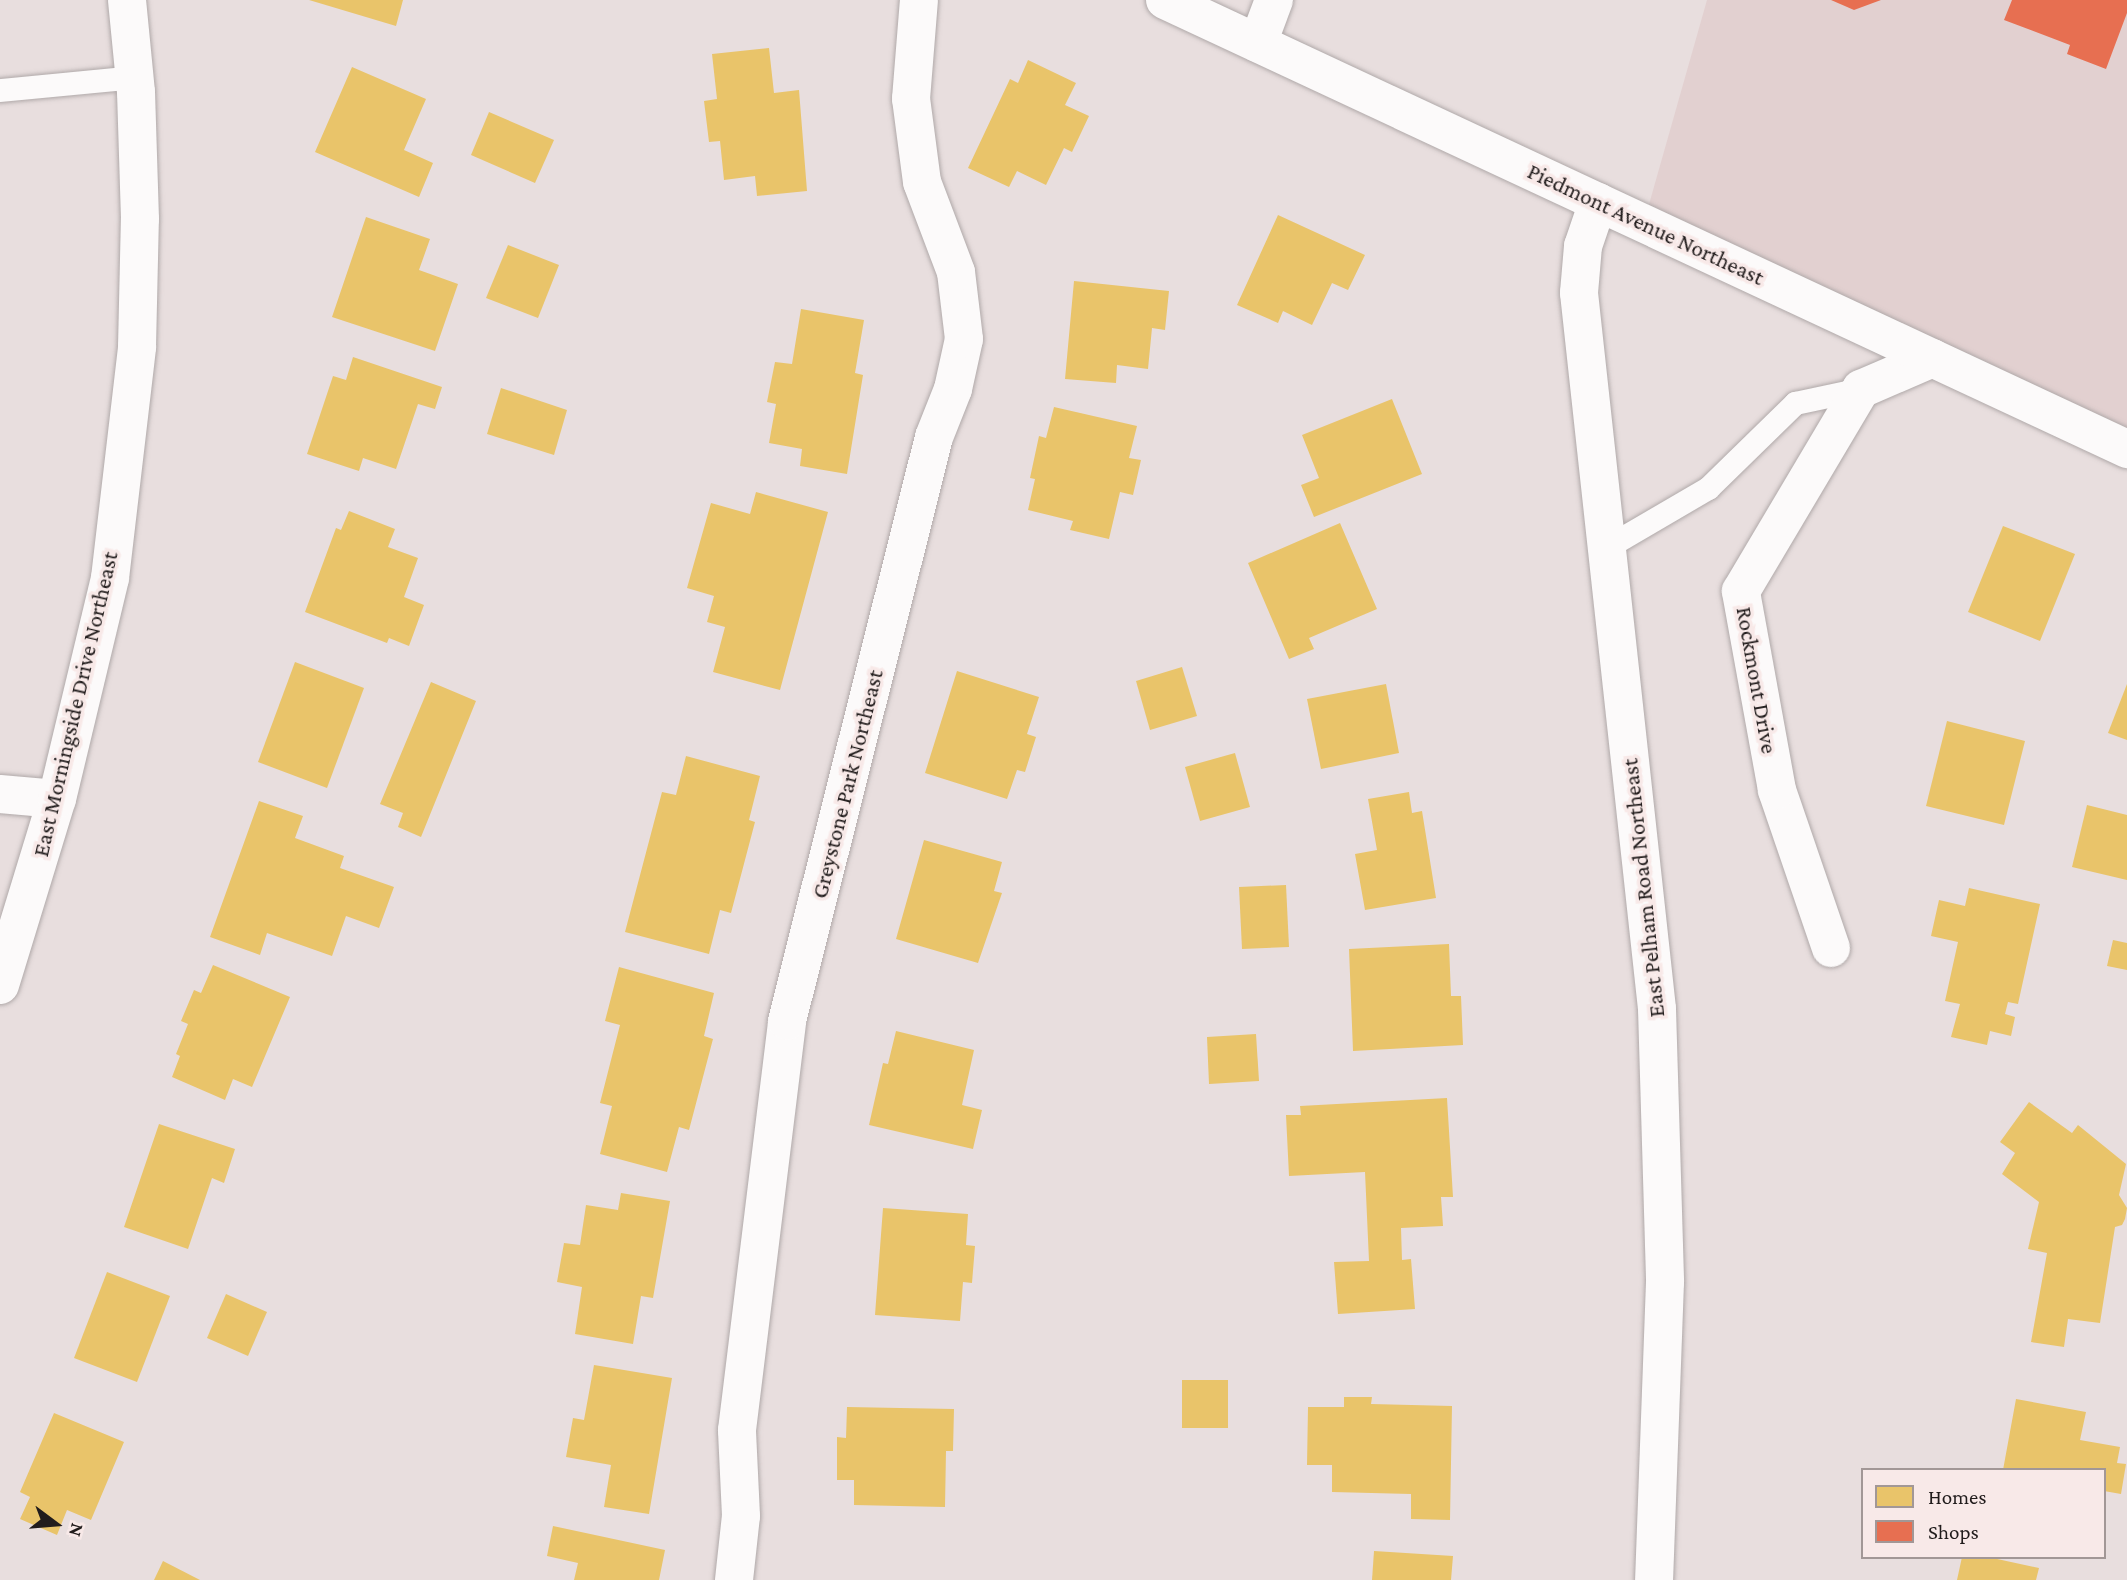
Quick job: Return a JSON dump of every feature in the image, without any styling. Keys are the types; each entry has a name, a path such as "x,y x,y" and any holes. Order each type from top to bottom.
{"street":[{"name":"East Morningside Drive Northeast","path":"0,985 58,799 110,578 137,346 140,219 134,77 127,0"},
{"name":"Greystone Park Northeast","path":"734,1580 741,1516 737,1430 787,1021 934,437 953,389 964,339 956,272 922,182 911,99 919,0"},
{"name":"Piedmont Avenue Northeast","path":"1165,0 2127,449"},
{"path":"1258,43 1274,0"},
{"name":"East Pelham Road Northeast","path":"1598,202 1583,246 1579,292 1657,1009 1665,1282 1654,1580"},
{"path":"1861,389 1933,358"},
{"name":"Rockmont Drive","path":"1831,948 1777,790 1741,591 1861,389"},
{"path":"0,794 58,799"}],"lane":[{"path":"0,90 134,77"},
{"path":"1607,547 1708,488 1795,402 1861,389"}],"shaded area":[{"path":"1707,0 2127,0 2127,459 1642,229"}],"building: Homes":[{"path":"309,0 403,0 396,26"},
{"path":"769,48 774,93 799,90 807,191 757,196 755,176 724,180 720,141 709,142 704,101 717,99 712,54"},
{"path":"1028,60 1076,83 1065,105 1089,116 1072,152 1064,148 1046,185 1017,171 1009,187 968,168 1010,79 1018,83"},
{"path":"352,67 426,99 404,150 433,163 419,197 315,152"},
{"path":"489,112 554,140 535,183 471,155"},
{"path":"1278,215 1365,255 1348,290 1332,283 1312,325 1283,311 1278,323 1237,305"},
{"path":"366,217 430,239 419,270 458,284 435,351 332,317"},
{"path":"508,245 559,265 538,318 486,298"},
{"path":"1074,281 1169,291 1165,330 1152,328 1148,369 1117,365 1116,383 1065,379"},
{"path":"801,309 864,320 855,373 863,375 847,474 800,466 802,449 769,443 776,404 767,402 775,362 792,364"},
{"path":"353,357 442,387 435,409 418,404 396,469 363,458 359,471 307,454 333,376 346,380"},
{"path":"501,388 567,410 554,455 487,434"},
{"path":"1392,399 1422,474 1314,517 1301,485 1319,478 1302,435"},
{"path":"1054,407 1137,426 1129,458 1141,460 1133,495 1120,492 1109,539 1070,530 1073,521 1028,510 1035,479 1030,478 1039,436 1046,438"},
{"path":"756,492 828,512 780,690 713,672 725,627 707,622 714,596 687,588 711,503 750,514"},
{"path":"349,511 395,529 388,547 418,558 404,597 424,605 409,646 389,638 387,643 305,612 336,528 341,530"},
{"path":"1340,523 1377,609 1309,638 1314,649 1289,659 1248,563"},
{"path":"2003,526 2075,554 2040,641 1968,612"},
{"path":"295,662 364,688 327,788 258,762"},
{"path":"1182,667 1197,716 1150,730 1136,681"},
{"path":"957,671 1039,697 1027,734 1036,737 1025,772 1017,770 1007,799 925,773"},
{"path":"431,682 476,701 421,837 398,827 403,813 380,804"},
{"path":"1386,684 1399,753 1321,769 1307,699"},
{"path":"2127,684 2127,740 2108,733"},
{"path":"1947,721 2025,741 2004,825 1926,806"},
{"path":"1235,753 1250,807 1200,821 1185,767"},
{"path":"686,756 760,776 749,820 755,822 731,913 720,910 709,954 625,932 662,792 676,795"},
{"path":"1409,792 1412,813 1422,811 1436,898 1365,910 1355,854 1377,850 1368,799"},
{"path":"259,801 303,816 295,838 344,856 340,868 394,887 379,928 346,916 332,956 267,933 260,955 210,937"},
{"path":"2087,805 2127,815 2127,880 2072,867"},
{"path":"924,840 1002,862 994,891 1002,893 978,963 896,939"},
{"path":"1286,885 1289,947 1242,949 1239,887"},
{"path":"1969,888 2040,904 2018,1004 2008,1002 2005,1014 2015,1017 2011,1036 1990,1031 1987,1045 1951,1037 1960,1004 1945,1001 1958,942 1931,936 1939,900 1965,906"},
{"path":"2113,940 2127,943 2127,970 2107,966"},
{"path":"1449,944 1451,996 1461,996 1463,1045 1353,1051 1349,949"},
{"path":"213,965 290,997 252,1087 233,1079 225,1100 172,1077 180,1056 176,1054 188,1024 181,1021 194,990 201,993"},
{"path":"619,967 714,993 704,1036 713,1039 689,1130 679,1127 667,1172 600,1154 612,1106 600,1103 620,1025 605,1021"},
{"path":"896,1031 974,1050 962,1105 982,1110 973,1149 869,1125 883,1063 888,1064"},
{"path":"1256,1034 1259,1081 1209,1084 1207,1037"},
{"path":"1447,1098 1453,1197 1441,1197 1443,1226 1401,1228 1402,1260 1411,1259 1415,1309 1338,1314 1334,1262 1369,1261 1365,1172 1289,1176 1286,1115 1301,1115 1300,1106"},
{"path":"2029,1102 2072,1133 2078,1125 2126,1164 2119,1195 2127,1208 2122,1225 2115,1227 2100,1323 2068,1319 2064,1347 2031,1342 2047,1253 2028,1249 2039,1202 2002,1174 2015,1153 2000,1142"},
{"path":"159,1124 235,1149 224,1183 212,1178 188,1249 124,1227"},
{"path":"621,1193 670,1201 653,1298 641,1296 633,1344 575,1334 582,1287 557,1282 564,1243 580,1245 586,1205 618,1210"},
{"path":"883,1208 968,1214 966,1245 975,1246 972,1283 963,1282 960,1321 875,1315"},
{"path":"107,1272 170,1296 137,1382 74,1358"},
{"path":"226,1294 267,1312 248,1356 207,1338"},
{"path":"594,1365 672,1378 649,1514 604,1507 611,1465 566,1457 573,1418 584,1420"},
{"path":"1182,1380 1228,1380 1228,1428 1182,1428"},
{"path":"1344,1397 1372,1397 1371,1404 1452,1406 1450,1520 1411,1519 1411,1494 1332,1492 1332,1465 1307,1465 1308,1407 1344,1407"},
{"path":"2016,1399 2086,1412 2080,1440 2120,1447 2117,1463 2126,1464 2121,1494 2106,1491 2106,1468 2003,1468"},
{"path":"847,1407 954,1409 953,1451 946,1451 945,1507 854,1505 854,1480 837,1480 837,1437 846,1438"},
{"path":"54,1413 124,1442 91,1520 67,1510 57,1535 20,1519 30,1497 20,1492"},
{"path":"553,1526 665,1550 659,1580 574,1580 578,1563 547,1556"},
{"path":"1374,1551 1453,1556 1451,1580 1372,1580"},
{"path":"1962,1559 1997,1559 2039,1568 2036,1580 1957,1580"},
{"path":"163,1561 200,1580 154,1580"}],"building: Shops":[{"path":"1831,0 1881,0 1854,10"},
{"path":"2012,0 2127,0 2127,13 2106,69 2067,54 2070,45 2004,20"}]}
